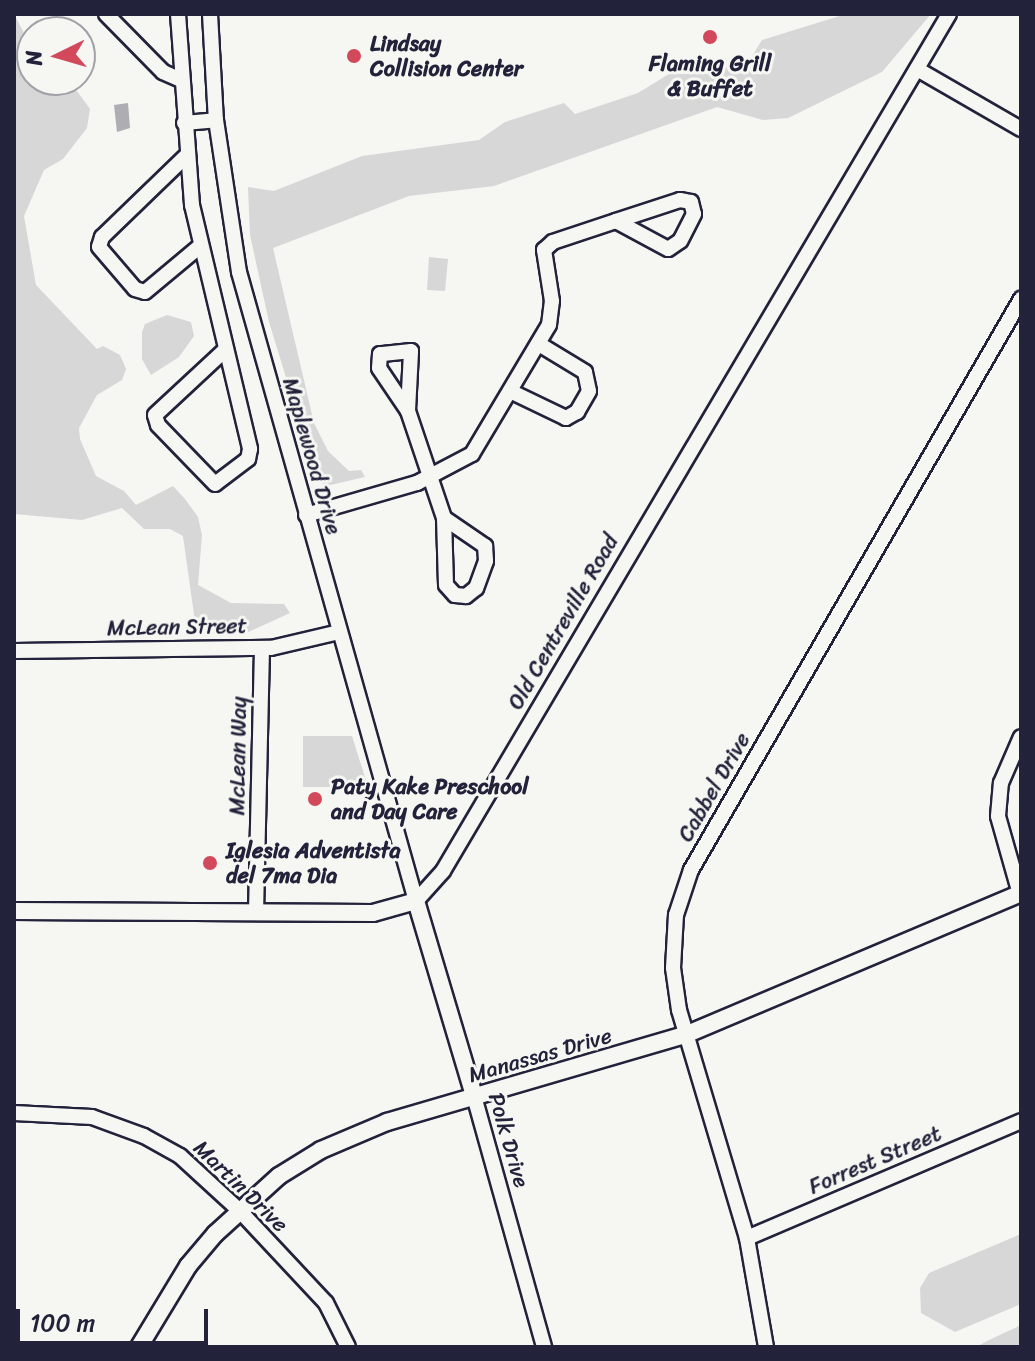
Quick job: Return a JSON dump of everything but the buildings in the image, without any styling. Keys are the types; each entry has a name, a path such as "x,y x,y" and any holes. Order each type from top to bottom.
{"main road":[{"name":"Manassas Drive","path":"139,1347 188,1266 239,1210 279,1176 337,1142 474,1096 685,1035 1021,894"},
{"path":"14,911 373,913 416,901"},
{"name":"Polk Drive","path":"416,901 474,1096"}],"street":[{"path":"106,14 163,72 181,80"},
{"path":"178,14 187,155 200,246 225,350 250,454 215,484 158,425 155,415 225,350"},
{"name":"Maplewood Drive","path":"210,14 216,120 239,272 416,901"},
{"name":"Old Centreville Road","path":"416,901 443,871 949,14"},
{"path":"917,69 1021,129"},
{"path":"184,123 216,120"},
{"path":"187,155 102,237 99,247 135,289 145,292 200,246"},
{"path":"306,515 431,478 472,454 539,344 552,301 544,250 553,242 616,221 680,200 694,207 680,241 668,249 616,221"},
{"name":"Cabbel Drive","path":"766,1347 747,1238 685,1035 672,944 691,870 1021,299"},
{"path":"512,392 566,418 577,412 589,391 585,372 539,344"},
{"path":"408,411 444,518 446,585 455,595 466,596 481,575 485,546 444,518"},
{"name":"McLean Street","path":"14,651 262,649 339,632"},
{"name":"McLean Way","path":"256,913 262,649"},
{"path":"1021,737 1001,783 998,816 1021,894"},
{"name":"Polk Drive","path":"474,1096 544,1347"},
{"name":"Martin Drive","path":"14,1113 76,1115 129,1129 193,1166 326,1303 348,1347"},
{"name":"Forrest Street","path":"747,1238 1021,1121"}],"shaded area":[{"path":"14,14 16,96 81,96 90,109 87,128 63,159 44,170 24,216 36,285 97,349 103,346 120,355 126,369 122,380 97,395 79,428 80,439 96,476 124,491 136,505 173,486 198,517 202,535 198,585 231,603 284,604 290,613 244,634 196,629 183,536 170,529 144,529 122,508 82,520 14,514"},
{"path":"846,14 931,14 882,72 788,118 763,120 717,107 494,186 409,196 273,248 314,423 328,451 349,471 361,470 365,477 326,486 317,479 269,322 250,235 248,187 274,191 362,156 479,140 505,122 564,103 575,114 638,93 669,74 710,74 751,58 762,40"},
{"path":"128,103 130,128 117,132 114,105"},
{"path":"429,257 448,259 445,291 427,290"},
{"path":"167,315 191,322 194,336 179,357 151,375 142,359 142,332 145,324"},
{"path":"303,736 352,736 368,787 303,787"},
{"path":"1021,1234 1021,1304 955,1332 921,1313 920,1288 929,1273"},
{"path":"1021,1325 1021,1347 976,1347 989,1340"}],"place":[{"name":"Flaming Grill & Buffet","path":"710,37"},
{"name":"Lindsay Collision Center","path":"354,56"},
{"name":"Paty Kake Preschool and Day Care","path":"315,799"},
{"name":"Iglesia Adventista del 7ma Dia","path":"210,863"}]}
